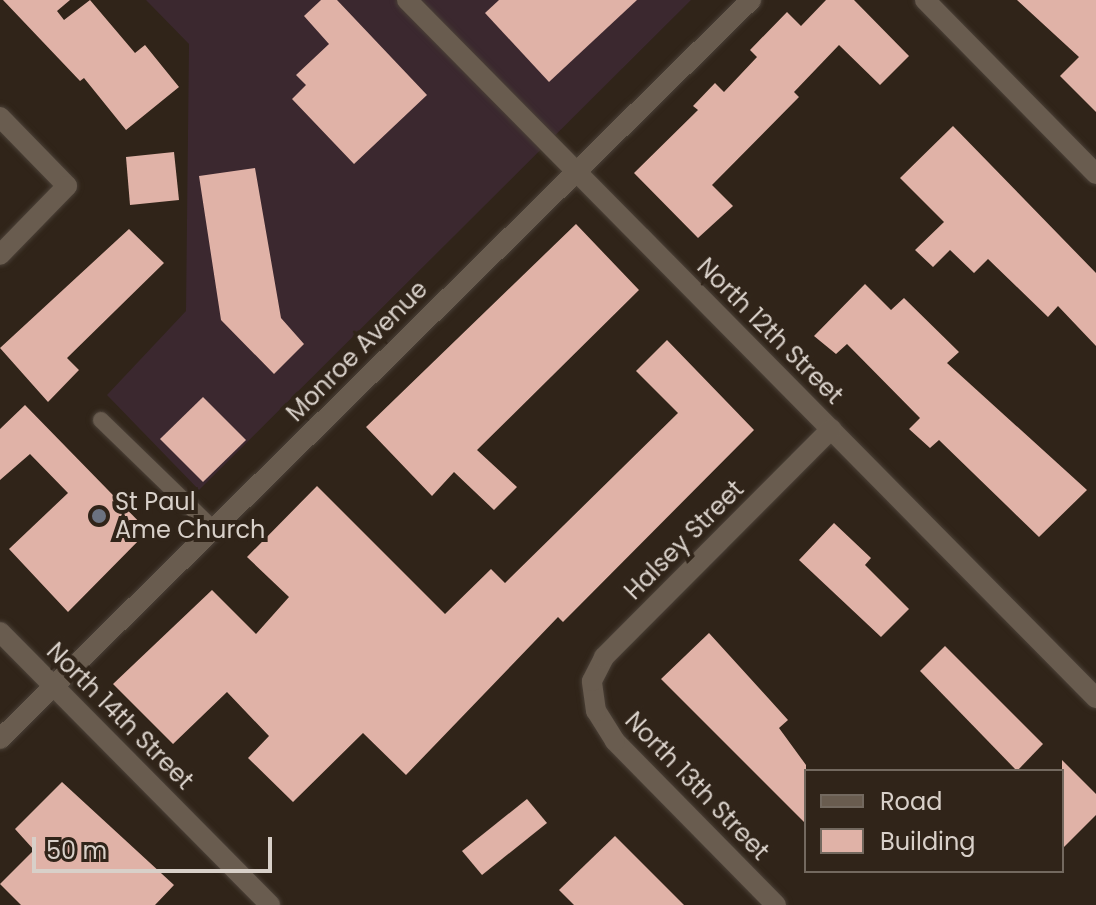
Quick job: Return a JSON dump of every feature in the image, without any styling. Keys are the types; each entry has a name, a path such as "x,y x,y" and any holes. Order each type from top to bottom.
{"street":[{"name":"North 12th Street","path":"407,0 1096,698"},
{"name":"Monroe Avenue","path":"0,739 751,0"},
{"path":"925,0 1096,174"},
{"path":"0,117 67,186 0,255"},
{"name":"Halsey Street","path":"592,697 604,657 831,429"},
{"name":"North 14th Street","path":"0,632 270,905"},
{"name":"North 13th Street","path":"592,697 615,741 776,905"}],"lane":[{"path":"101,420 213,529"}],"shaded area":[{"path":"146,0 691,0 199,490 107,395 186,311 189,44"}],"building":[{"path":"3,0 70,0 57,11 64,20 90,0 135,53 145,45 179,87 126,130 84,78 80,81"},
{"path":"321,0 337,0 427,95 354,164 292,99 306,85 296,75 329,44 304,16"},
{"path":"499,0 637,0 549,82 485,13"},
{"path":"826,0 854,0 909,56 880,85 839,45 794,92 799,97 712,185 733,206 698,238 634,173 698,110 693,106 715,83 724,92 757,57 750,50 787,12 801,26"},
{"path":"1017,0 1096,0 1096,112 1060,76 1079,57"},
{"path":"953,126 1096,273 1096,346 1058,306 1048,317 988,259 974,273 950,250 933,267 915,250 944,222 900,178"},
{"path":"174,152 179,200 130,205 126,157"},
{"path":"255,168 281,318 304,344 274,374 221,320 199,176"},
{"path":"576,224 639,290 477,450 517,487 494,510 454,472 432,496 366,427"},
{"path":"129,229 164,263 67,358 79,370 48,402 0,348"},
{"path":"865,284 891,310 904,298 959,352 947,363 1087,490 1039,537 939,440 930,448 909,429 920,418 847,344 836,354 814,336"},
{"path":"667,340 754,430 563,622 558,617 406,775 363,733 293,802 248,758 269,736 227,692 173,744 113,684 212,590 256,634 289,597 247,557 317,486 445,614 491,569 505,583 678,413 636,371"},
{"path":"203,397 246,440 203,482 160,439"},
{"path":"25,405 148,531 68,612 9,549 68,493 30,454 0,480 0,429"},
{"path":"834,523 871,558 865,565 909,609 881,637 799,560"},
{"path":"709,633 788,720 779,728 806,765 804,822 661,679"},
{"path":"945,646 1043,744 1019,769 1015,769 920,671"},
{"path":"1062,760 1096,794 1096,815 1064,847 1064,769"},
{"path":"62,782 174,885 155,905 21,905 0,884 34,850 15,829"},
{"path":"527,799 547,823 482,875 462,851"},
{"path":"615,836 684,905 574,905 559,890"}],"place":[{"name":"St Paul Ame Church","path":"99,516"}]}
